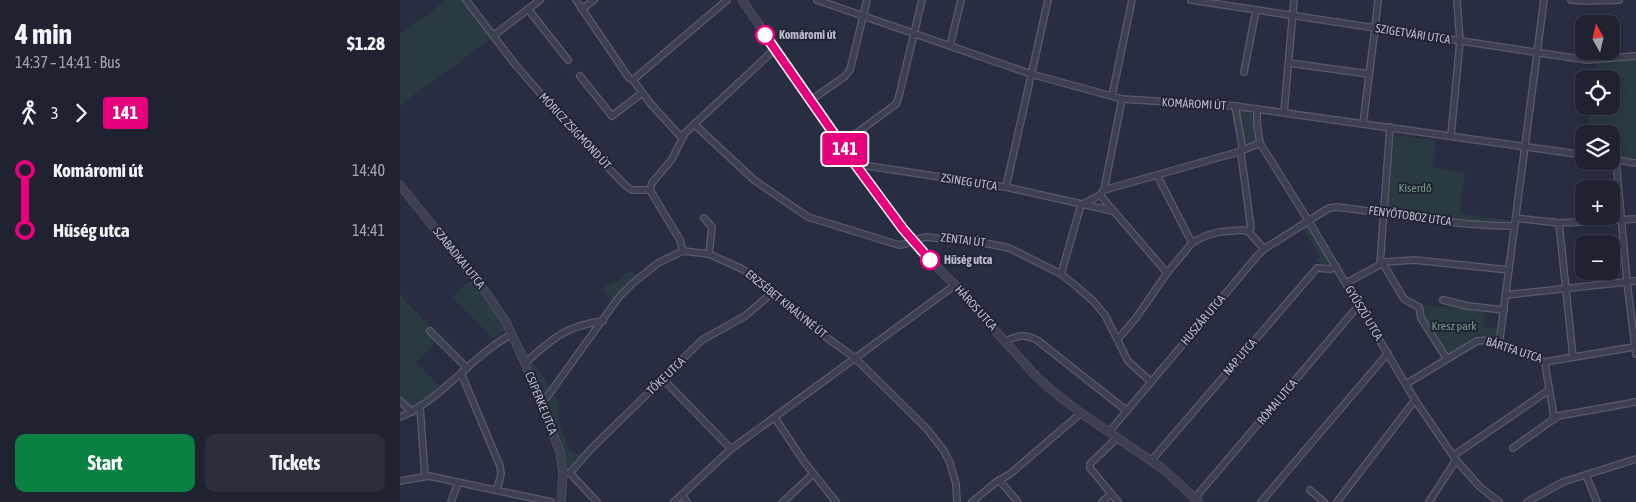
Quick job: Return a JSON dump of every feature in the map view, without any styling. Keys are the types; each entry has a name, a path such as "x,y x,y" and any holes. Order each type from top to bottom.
{"street":[{"name":"MÓRICZ ZSIGMOND ÚT","path":"466,0 514,63 578,137 626,186 632,190 650,190"},
{"path":"493,36 540,0"},
{"path":"576,0 631,79 682,138"},
{"path":"582,9 594,0"},
{"path":"631,79 727,0"},
{"name":"KOMÁROMI ÚT","path":"817,0 1031,74 1122,99 1235,106 1575,154"},
{"path":"811,100 848,74 864,16 866,0"},
{"path":"842,144 896,104 922,0"},
{"path":"950,46 960,0"},
{"path":"1006,187 1048,0"},
{"path":"1112,96 1132,0"},
{"name":"SZIGETVÁRI UTCA","path":"1191,0 1586,60 1636,56"},
{"path":"1284,112 1294,0"},
{"path":"1363,124 1378,0"},
{"path":"1451,135 1460,41 1457,0"},
{"path":"1500,344 1544,0"},
{"path":"1571,0 1619,0"},
{"name":"HÁROS UTCA","path":"746,2 775,49 855,164 912,240 1050,389 1174,478 1197,500"},
{"path":"528,9 568,60"},
{"path":"1244,72 1256,10"},
{"path":"540,400 547,397 602,320 632,283 658,263 683,251 680,240 650,190 652,183 672,159 682,138 694,124 775,49"},
{"path":"1289,63 1369,74"},
{"path":"580,76 612,116 642,93"},
{"path":"1122,99 1102,192 1113,211 1167,273"},
{"path":"1235,106 1242,150 1250,228 1248,232"},
{"name":"GYŰSZŰ UTCA","path":"1257,109 1260,143 1336,266 1415,400 1454,458 1479,486 1499,502"},
{"name":"ZENTAI ÚT","path":"694,124 754,180 808,217 898,245 903,245 921,237 933,236 1009,248 1061,274 1093,301 1105,315 1128,360 1151,382"},
{"path":"1390,127 1381,263 1404,299 1419,307 1421,318 1447,359"},
{"path":"1061,274 1081,205 1102,192 1260,143"},
{"path":"1620,160 1636,163"},
{"name":"ZSINEG UTCA","path":"855,164 1006,187 1113,211"},
{"path":"1615,170 1635,350"},
{"path":"1157,175 1192,243"},
{"name":"SZABADKAI UTCA","path":"400,185 487,294 512,334"},
{"name":"FENYŐTOBOZ UTCA","path":"1308,220 1333,207 1383,212 1427,220 1492,226 1515,226"},
{"path":"704,218 712,227 709,254"},
{"path":"1516,218 1559,223 1636,219"},
{"name":"HUSZÁR UTCA","path":"1109,432 1264,248 1308,220"},
{"path":"1559,223 1573,357"},
{"path":"1118,339 1192,243 1205,236 1219,232 1243,230 1248,232 1264,248"},
{"name":"ERZSÉBET KIRÁLYNÉ ÚT","path":"683,251 709,254 742,268 774,292 812,326 855,358 937,440 954,474 957,502"},
{"path":"1346,283 1381,263 1415,260 1509,270"},
{"name":"NAP UTCA","path":"1151,461 1317,268 1336,266"},
{"path":"1506,295 1636,281"},
{"path":"674,502 731,449 955,285"},
{"name":"TŐKE UTCA","path":"566,473 702,340 745,316 774,292"},
{"path":"1443,300 1468,306 1504,310"},
{"name":"RÓMAI UTCA","path":"1197,500 1359,305"},
{"path":"525,363 538,350 557,336 579,325 602,320"},
{"path":"430,331 467,368"},
{"path":"400,417 420,408 467,368 512,334"},
{"name":"CSIPERKE UTCA","path":"512,334 560,452 566,473 560,502"},
{"path":"1006,341 1023,335 1038,340 1127,411"},
{"name":"BÁRTFA UTCA","path":"1406,384 1476,340 1487,340 1500,344 1545,362 1635,350"},
{"path":"1261,502 1388,353"},
{"path":"1545,362 1549,390 1552,396 1554,419"},
{"path":"461,373 500,466 501,474 497,490"},
{"path":"663,379 731,449"},
{"path":"1429,502 1454,458 1549,390"},
{"path":"1338,502 1415,400"},
{"path":"400,401 412,412"},
{"path":"1513,448 1558,416 1636,402"},
{"path":"420,408 425,476"},
{"path":"972,502 999,480 1010,474 1081,413"},
{"path":"775,418 836,502"},
{"path":"1117,438 1090,464 1090,468 1118,502"},
{"path":"1526,502 1563,482 1636,459"},
{"path":"566,473 597,502"},
{"path":"783,502 814,474"},
{"path":"1586,475 1597,502"},
{"path":"400,481 425,476 551,502"},
{"path":"999,480 1018,502"},
{"path":"451,502 458,482"},
{"path":"1310,490 1324,502"},
{"path":"682,494 687,502"},
{"path":"1102,502 1111,494"}],"green space":[{"path":"447,0 462,0 491,39 400,105 400,34"},
{"path":"1636,60 1636,159 1620,156 1620,125 1588,125 1590,115 1620,115 1620,70 1596,70 1597,63"},
{"path":"1242,109 1252,113 1255,129 1255,143 1248,145 1243,143 1239,112"},
{"name":"Kiserdő","path":"1392,135 1435,140 1433,167 1465,173 1460,214 1510,220 1509,222 1486,224 1447,221 1408,215 1385,209"},
{"path":"1307,225 1329,261 1326,265 1316,261 1320,256 1302,228"},
{"path":"630,272 636,275 610,302 603,288"},
{"path":"471,279 489,302 505,331 493,338 452,297"},
{"path":"400,295 440,337 416,363 445,391 413,417 407,409 400,405"},
{"name":"Kresz park","path":"1424,305 1447,307 1448,305 1485,309 1484,327 1498,328 1498,337 1478,335 1449,354 1428,327 1421,308"},
{"path":"517,336 559,403 559,422 570,451 582,455 574,475 567,470 514,337"}],"bus line":[{"name":"141","path":"765,35 855,164 903,229 930,260"}],"place":[{"name":"Komáromi út","path":"765,35"},
{"name":"Hűség utca","path":"930,260"}]}
